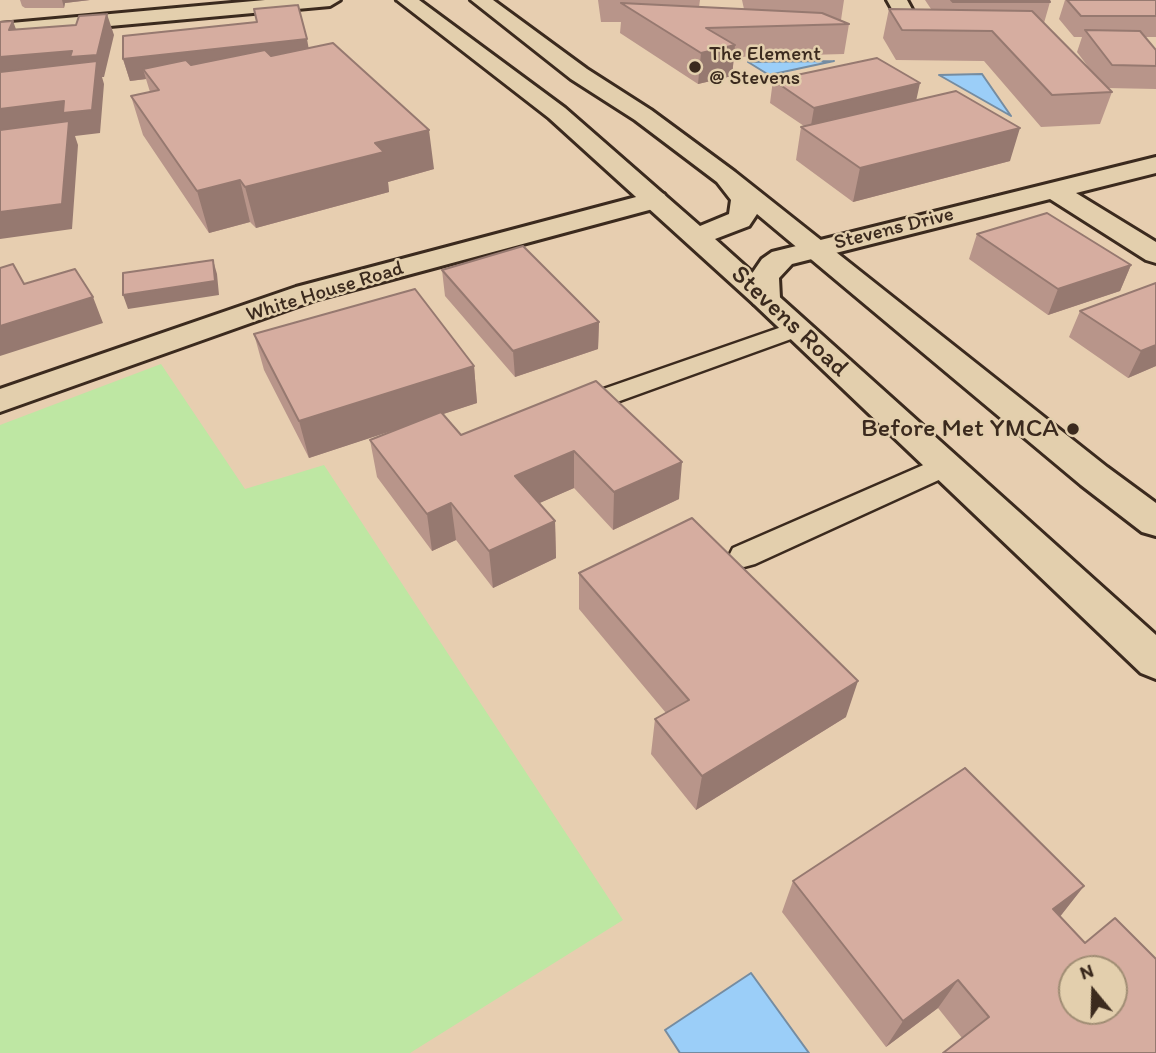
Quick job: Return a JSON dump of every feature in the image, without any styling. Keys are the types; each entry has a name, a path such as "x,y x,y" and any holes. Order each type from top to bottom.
{"main road":[{"path":"0,30 330,0"},
{"name":"Stevens Road","path":"407,0 557,113 765,298 1156,661"},
{"path":"481,0 579,74 642,115 726,177 817,248 1084,468 1156,522"},
{"path":"897,0 912,28"},
{"name":"Stevens Drive","path":"765,298 764,278 772,265 782,258 1156,165"},
{"path":"696,236 728,226 739,220 745,211 744,199 726,177"},
{"path":"1053,190 1156,254"},
{"name":"White House Road","path":"0,401 307,293 655,200"}],"lane":[{"path":"554,415 796,329"},
{"path":"744,556 944,466"}],"green space":[{"path":"161,364 245,489 324,465 623,920 410,1053 0,1053 0,425"}],"water":[{"path":"834,61 769,75 748,62"},
{"path":"982,74 1011,116 939,75"},
{"path":"751,973 809,1053 680,1053 665,1030"}],"building":[{"path":"951,0 1049,0 1050,2 953,2"},
{"path":"1067,0 1156,0 1156,16 1081,16"},
{"path":"621,3 822,13 849,24 706,28 735,45 701,53"},
{"path":"298,5 307,39 123,59 123,36 257,22 254,9"},
{"path":"889,9 1032,11 1112,92 1052,95 992,31 902,30"},
{"path":"107,14 97,55 70,57 72,51 0,57 0,22 13,21 9,30 76,25 79,16"},
{"path":"1085,30 1140,31 1156,50 1156,66 1112,65"},
{"path":"333,43 429,130 375,143 384,152 245,187 240,180 197,191 131,96 159,90 143,69 186,60 191,65 265,50 271,56"},
{"path":"877,58 920,83 814,108 773,80"},
{"path":"97,61 92,110 63,113 64,101 0,109 0,72"},
{"path":"956,91 1020,128 860,168 801,127"},
{"path":"69,121 62,204 0,212 0,130"},
{"path":"1047,213 1131,265 1058,289 977,234"},
{"path":"523,246 599,322 513,351 442,270"},
{"path":"213,260 215,281 123,295 123,273"},
{"path":"13,264 24,284 75,269 93,297 0,326 0,268"},
{"path":"1156,283 1156,345 1141,351 1080,311"},
{"path":"415,289 474,366 299,421 254,334"},
{"path":"596,381 682,462 614,492 574,451 515,476 555,521 489,551 451,503 427,514 370,440 441,412 461,435"},
{"path":"692,518 858,681 702,776 655,719 689,700 579,573"},
{"path":"965,768 1084,886 1053,909 1085,943 1115,918 1156,959 1156,1053 943,1053 989,1017 958,980 903,1021 793,881"}],"place":[{"name":"The Element @ Stevens","path":"695,67"},
{"name":"Before Met YMCA","path":"1073,429"}]}
